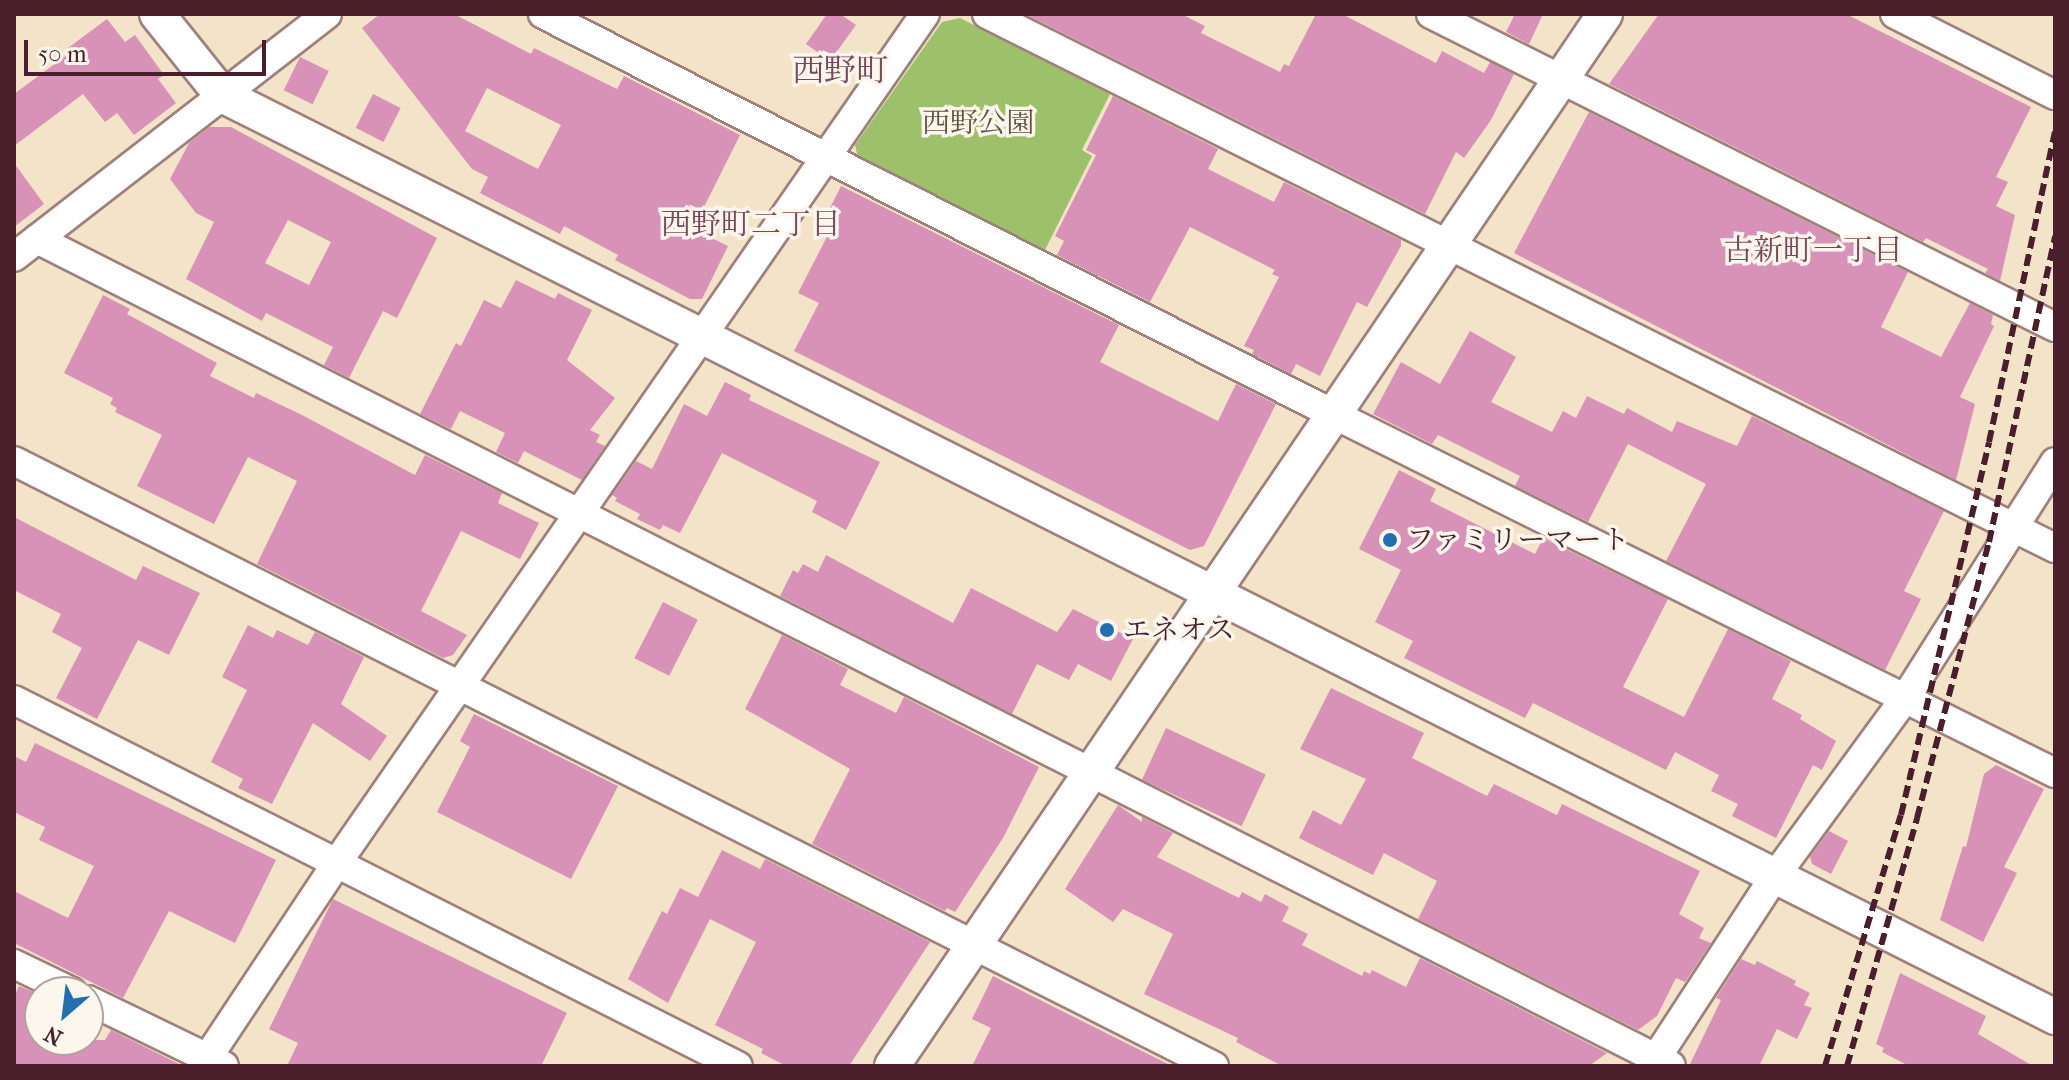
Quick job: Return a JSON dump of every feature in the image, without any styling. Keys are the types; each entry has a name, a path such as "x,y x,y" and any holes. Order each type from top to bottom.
{"street":[{"path":"157,14 222,95 2055,1017"},
{"path":"14,257 327,14"},
{"path":"543,14 1333,414 2055,773"},
{"path":"104,1008 211,1063 336,864 925,14"},
{"path":"987,14 2055,548"},
{"path":"1431,14 2055,327"},
{"path":"892,1066 1605,14"},
{"path":"1895,14 2055,95"},
{"path":"37,239 1659,1064 1775,876 1906,697 2055,462"},
{"path":"14,461 1214,1066"},
{"path":"14,700 738,1066"},
{"path":"14,964 39,976"}],"green space":[{"name":"西野公園","path":"960,18 1110,94 1082,150 1092,156 1044,252 858,158 855,145 942,22"}],"building":[{"path":"380,14 454,14 531,54 534,48 617,89 624,76 740,135 693,229 728,246 702,299 690,299 615,260 618,255 564,226 560,234 480,193 488,177 472,169 362,28","holes":["487,88 561,125 538,169 465,131"]},
{"path":"827,14 840,14 856,25 830,61 806,44"},
{"path":"1025,14 1181,14 1205,26 1201,33 1280,72 1284,64 1289,66 1316,14 1342,14 1436,63 1442,51 1484,73 1490,62 1514,74 1491,120 1464,158 1456,152 1425,214"},
{"path":"1515,14 1543,14 1529,44 1506,32"},
{"path":"1659,14 1846,14 2031,107 1996,177 2008,182 1996,206 2015,215 2000,281 1985,273 1988,269 1926,238 1923,242 1609,84"},
{"path":"107,19 125,42 135,35 164,75 158,79 176,103 134,135 117,113 105,122 83,94 14,146 14,94 71,52 68,48"},
{"path":"300,57 329,71 313,104 284,90"},
{"path":"373,94 401,108 383,142 356,128"},
{"path":"1113,96 1218,149 1208,169 1274,202 1284,182 1401,240 1401,246 1367,307 1357,302 1320,376 1296,364 1291,374 1252,354 1254,350 1244,346 1279,277 1272,274 1275,270 1190,227 1150,302 1057,255 1064,241 1055,236 1096,155 1086,150"},
{"path":"1589,112 1908,272 1881,327 1941,357 1970,303 1993,315 1991,324 1994,326 1960,397 1975,404 1956,480 1514,253"},
{"path":"209,127 231,127 437,238 397,318 383,311 349,378 324,365 333,347 266,313 262,321 186,279 214,222 196,213 170,179 189,143","holes":["288,220 331,242 309,285 265,263"]},
{"path":"14,163 44,204 14,227"},
{"path":"841,186 1119,325 1100,362 1218,421 1236,384 1276,404 1204,546 1190,550 794,351 819,303 798,293 833,225 824,220"},
{"path":"516,280 555,299 558,293 592,310 567,360 615,398 590,430 600,435 596,442 605,446 582,480 524,451 518,463 496,452 505,433 460,411 451,429 420,414 456,343 461,346 484,300 501,308"},
{"path":"103,295 130,309 127,314 217,363 210,376 254,398 256,393 302,415 415,475 425,455 502,493 498,503 539,523 520,559 461,531 421,611 467,635 453,655 443,658 257,564 297,481 248,457 214,524 137,486 162,435 115,412 117,408 110,404 113,398 64,373"},
{"path":"1470,331 1516,357 1491,402 1552,432 1563,411 1576,418 1587,396 1624,414 1627,408 1672,432 1677,421 1737,446 1752,416 1944,511 1904,591 1921,599 1885,670 1666,561 1706,484 1628,444 1588,522 1515,486 1520,476 1438,435 1432,444 1373,414 1401,362 1440,384"},
{"path":"725,382 751,395 749,400 880,462 846,530 812,512 817,501 722,453 680,533 663,525 660,530 637,519 640,514 615,501 617,498 612,495 636,461 652,469 684,404 707,416"},
{"path":"1399,470 1436,489 1430,501 1535,554 1543,538 1668,599 1623,687 1684,717 1728,629 1791,661 1772,699 1802,715 1800,719 1836,741 1822,770 1813,765 1776,838 1732,816 1738,804 1711,791 1719,775 1675,752 1666,770 1533,703 1525,718 1404,658 1413,641 1375,622 1401,570 1359,549"},
{"path":"14,517 136,580 143,566 200,593 169,655 138,640 97,719 56,698 82,648 52,632 61,614 14,590"},
{"path":"826,555 953,623 971,588 1057,632 1073,609 1133,639 1111,681 1078,664 1069,680 1037,664 1012,714 780,596 793,570 798,573 803,564 818,572"},
{"path":"663,602 698,620 669,676 634,658"},
{"path":"248,625 273,638 277,630 308,645 315,632 364,657 341,704 387,736 370,761 313,723 272,804 238,788 243,779 211,762 247,690 222,677"},
{"path":"782,635 848,669 840,685 896,713 904,697 1039,767 1003,838 955,912 947,908 945,911 812,844 850,769 745,709"},
{"path":"1331,688 1424,733 1412,758 1487,796 1494,784 1557,815 1562,804 1700,871 1679,914 1704,928 1699,938 1711,943 1685,982 1676,978 1657,1016 1638,1030 1418,919 1437,881 1384,853 1373,875 1299,838 1313,810 1341,825 1366,779 1300,749"},
{"path":"474,714 618,786 571,879 437,812 470,747 460,741"},
{"path":"1166,728 1266,774 1242,826 1142,780"},
{"path":"35,743 276,860 235,943 169,911 123,998 104,988 104,976 79,976 14,943 14,891 68,918 94,866 39,840 45,827 14,812 14,756 26,762"},
{"path":"1996,765 2044,789 2004,867 2017,873 1983,942 1940,920 1963,846 1966,847 1984,774"},
{"path":"1118,805 1142,822 1142,817 1173,833 1157,857 1239,898 1242,892 1261,902 1265,894 1289,907 1282,921 1308,934 1302,945 1362,976 1364,971 1370,974 1372,970 1406,987 1420,958 1607,1053 1589,1066 1282,1066 1236,1042 1238,1038 1144,994 1173,934 1123,909 1113,922 1065,889"},
{"path":"1829,831 1848,841 1831,874 1812,864 1810,857"},
{"path":"722,850 760,869 765,859 930,942 849,1066 786,1066 761,1053 763,1049 715,1025 756,942 710,919 668,1003 628,979 662,911 667,914 680,888 698,897"},
{"path":"333,899 567,1013 541,1066 287,1066 298,1043 269,1029"},
{"path":"1741,959 1755,965 1757,961 1796,981 1794,985 1810,993 1804,1005 1812,1008 1797,1039 1777,1029 1759,1066 1689,1066 1721,1000 1716,998"},
{"path":"1900,973 1986,1016 1978,1034 2033,1066 1909,1066 1882,1052 1884,1048 1876,1044"},
{"path":"993,976 1172,1066 972,1066 991,1028 972,1019"},
{"path":"19,986 24,988 24,1056 104,1056 104,1040 111,1030 183,1066 14,1066 14,997"}],"railway":[{"path":"1825,1066 1901,815 1989,442 2055,132"},
{"path":"1847,1066 1917,818 1989,542 2055,236"}],"place":[{"name":"ファミリーマート","path":"1390,540"},
{"name":"エネオス","path":"1107,630"}],"district":[{"name":"西野町","path":"840,71"},
{"name":"西野町二丁目","path":"751,225"},
{"name":"古新町一丁目","path":"1813,251"}]}
